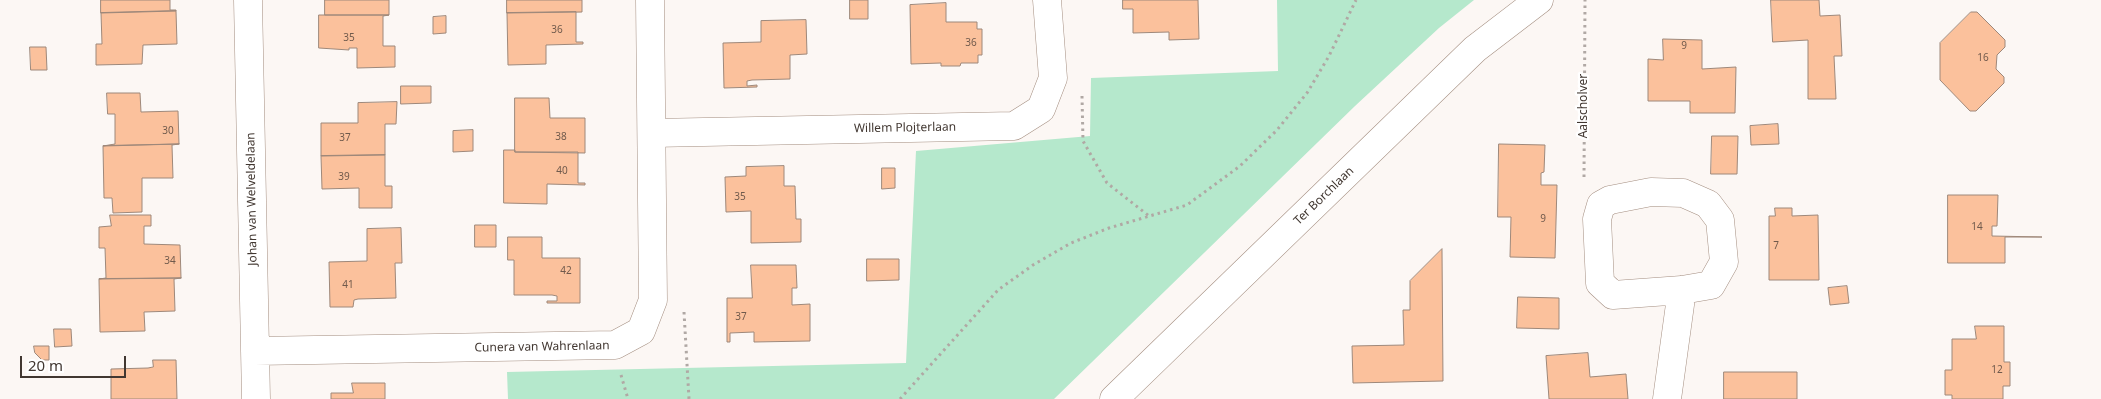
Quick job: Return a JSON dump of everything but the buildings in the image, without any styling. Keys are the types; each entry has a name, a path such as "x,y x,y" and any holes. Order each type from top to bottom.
{"street":[{"name":"Johan van Welveldelaan","path":"248,0 256,399"},
{"name":"Cunera van Wahrenlaan","path":"255,351 615,345 641,331 652,300 650,0"},
{"name":"Willem Plojterlaan","path":"652,133 1014,126 1041,109 1053,78 1047,0"},
{"name":"Ter Borchlaan","path":"1114,399 1475,49 1539,0"},
{"path":"1651,192 1683,193 1708,204 1720,220 1724,262 1711,285 1682,290 1613,295 1600,283 1597,219 1601,205 1610,200 1651,192"},
{"path":"1667,399 1682,290"}],"path":[{"path":"900,399 998,290 1033,265 1071,243 1109,228 1187,205 1240,166 1277,130 1307,92 1325,63 1356,0"},
{"name":"Aalscholver","path":"1585,0 1584,188 1601,205"},
{"path":"1082,94 1083,141 1107,183 1149,216"},
{"path":"652,300 684,301 688,399"}],"green space":[{"path":"1277,0 1474,0 1439,28 1355,106 1054,399 508,399 507,372 906,363 916,151 1090,136 1091,78 1278,71"}]}
